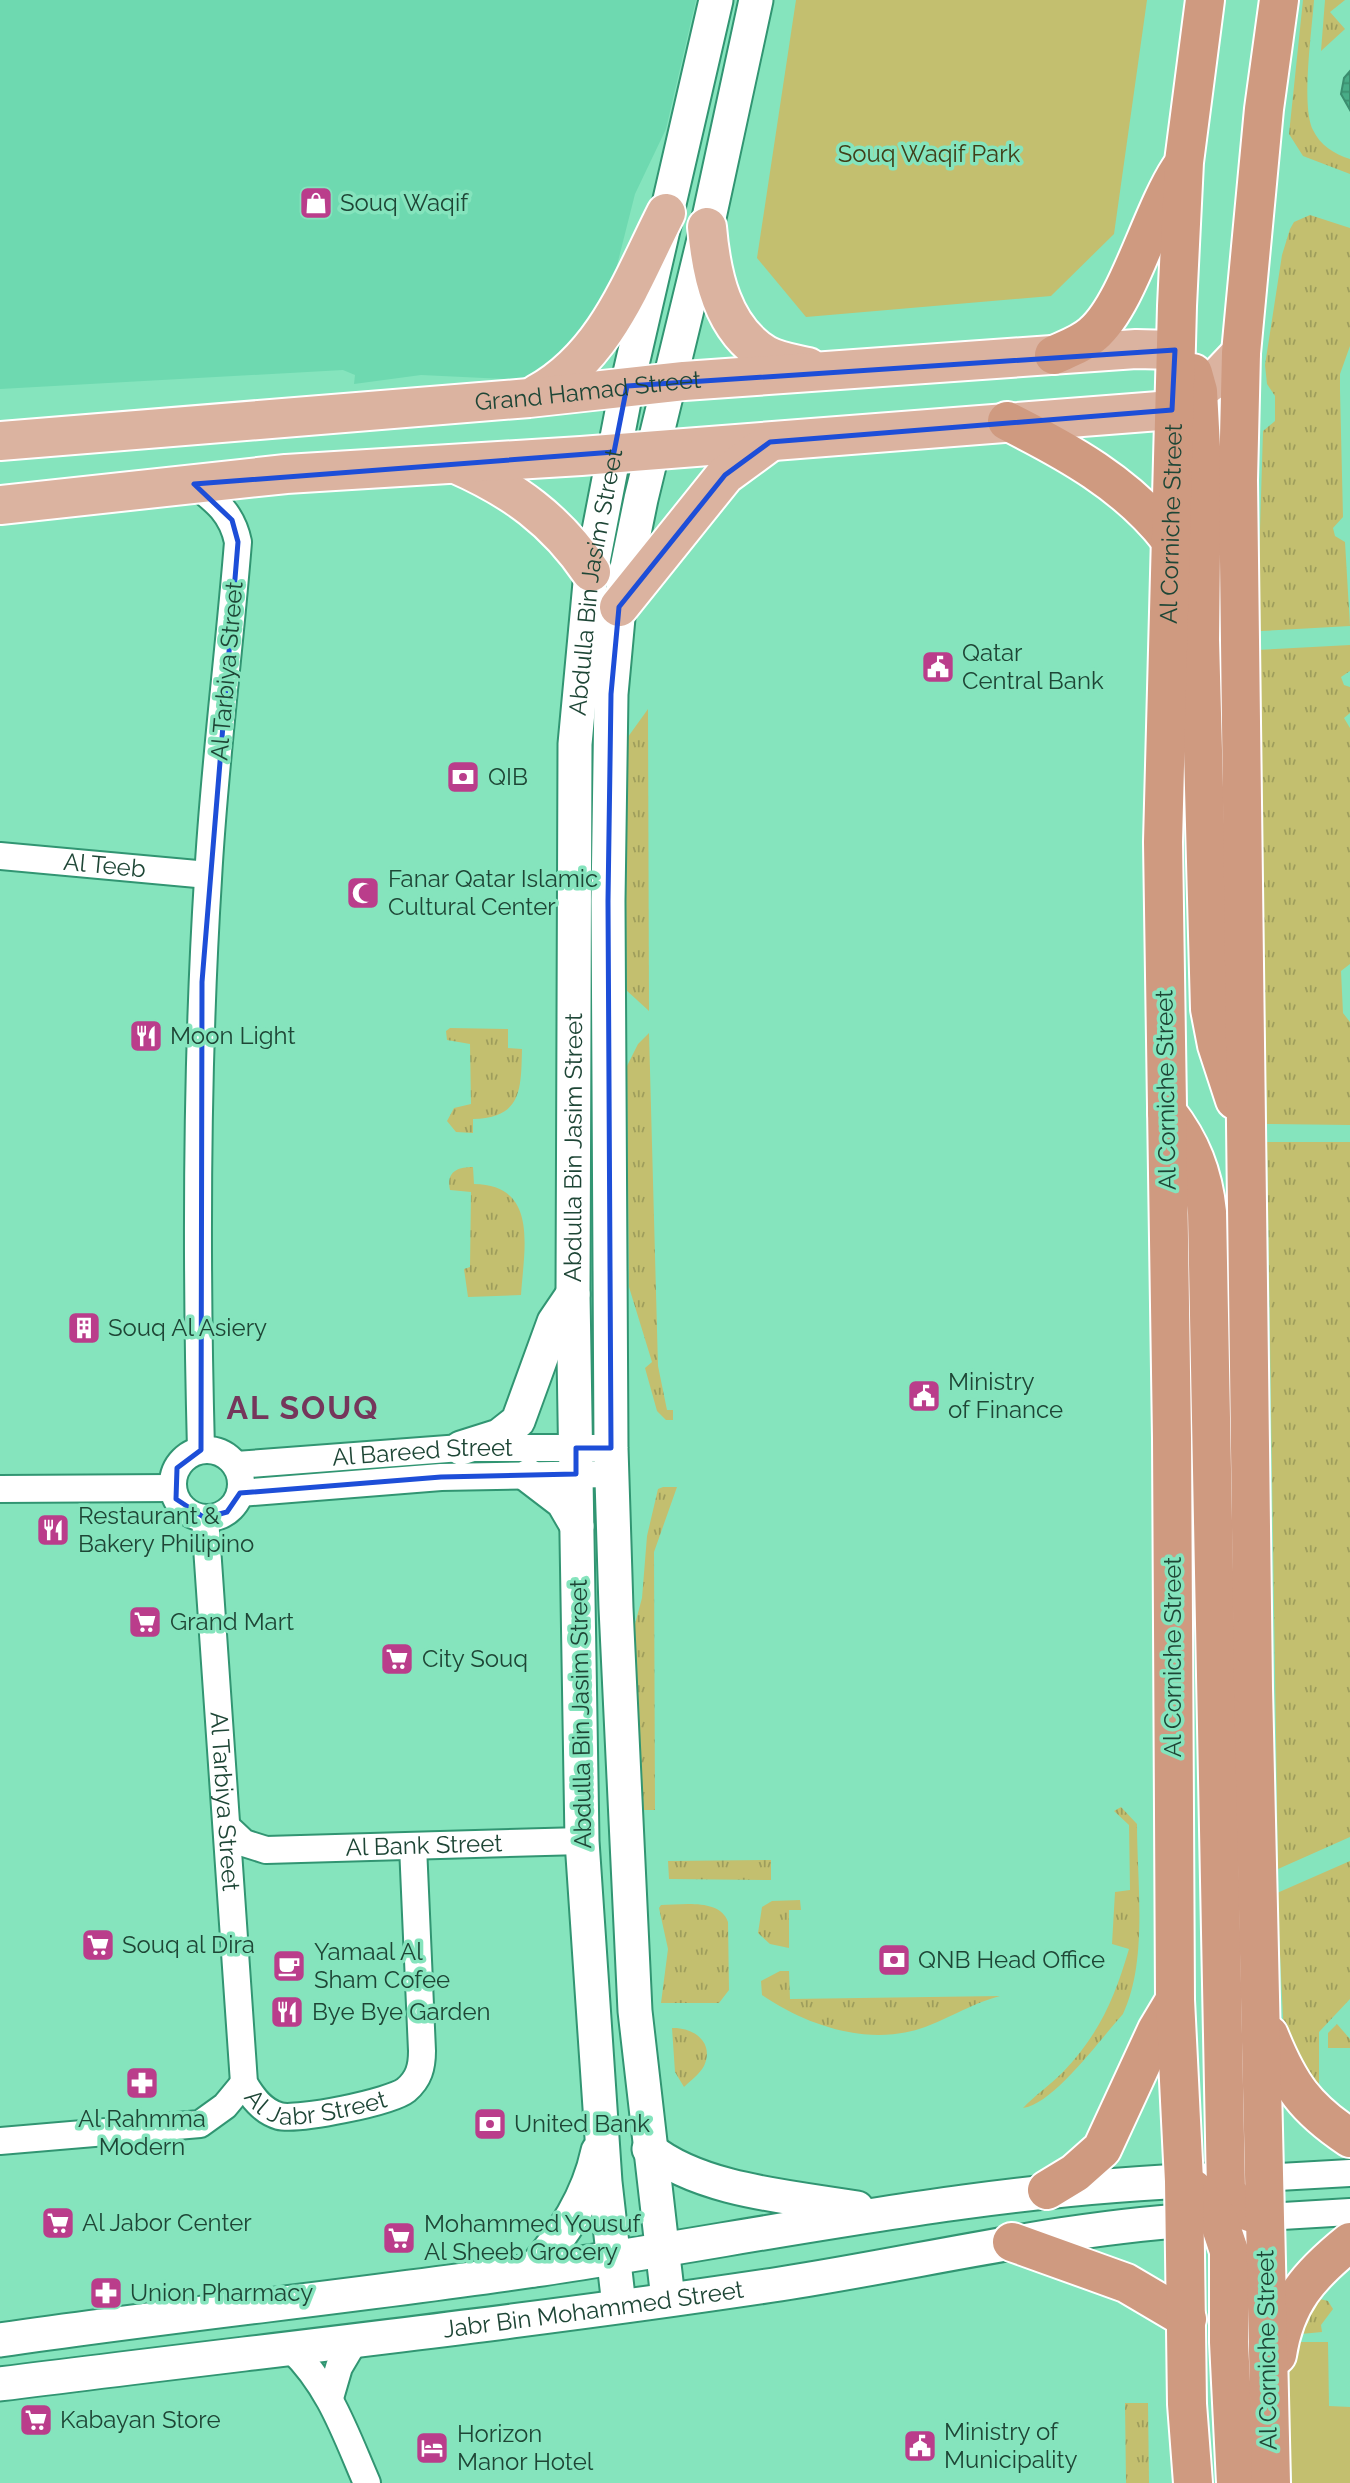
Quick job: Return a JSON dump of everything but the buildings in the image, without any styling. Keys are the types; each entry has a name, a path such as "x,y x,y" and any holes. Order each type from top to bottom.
{"highway":[{"path":"1205,0 1184,162 1175,350 1191,369 1185,400 1202,466 1200,640 1210,1009 1217,1045 1246,1135"},
{"name":"Al Corniche Street","path":"1271,2483 1267,2423 1238,480 1241,353 1264,109 1279,0"},
{"path":"1054,355 1080,343 1102,325 1121,291 1158,207 1184,162"},
{"name":"Al Corniche Street","path":"1184,2181 1175,2000 1163,842 1169,538 1185,400"},
{"path":"1007,421 1058,447 1107,479 1153,517 1169,538"},
{"path":"1166,1110 1196,1158 1204,1184 1207,1212 1225,2180 1226,2189 1236,2207 1264,2217"},
{"path":"1047,2190 1082,2168 1102,2149 1157,2030 1175,2000"},
{"path":"1261,2017 1285,2076 1322,2119 1350,2138"},
{"path":"1184,2181 1202,2197 1187,2319 1187,2404 1193,2483"},
{"path":"1201,2219 1229,2251 1229,2342 1236,2483"},
{"path":"1012,2242 1126,2283 1187,2319"},
{"path":"1267,2423 1284,2325 1305,2284 1318,2268 1350,2242"}],"main road":[{"path":"529,398 561,380 601,338 666,213"},
{"path":"707,227 717,289 737,328 769,357 831,372"},
{"name":"Grand Hamad Street","path":"0,441 529,398 627,386 1054,355 1175,350"},
{"path":"0,505 194,484 770,442 1007,421 1185,400 1221,374 1241,353"},
{"path":"620,607 725,475 770,442"},
{"path":"454,463 489,478 522,498 572,544 591,572"}],"street":[{"name":"Abdulla Bin Jasim Street","path":"619,2306 602,2128 582,1841 573,1294 575,757 591,572 627,386 716,0"},
{"name":"Abdulla Bin Jasim Street","path":"668,2299 649,2149 634,1995 611,1461 608,901 611,694 620,607 652,450 707,227 756,0"},
{"name":"Al Tarbiya Street","path":"194,484 223,507 232,520 238,542 208,875 202,982 197,1305 201,1450"},
{"name":"Al Teeb","path":"0,856 208,875"},
{"path":"461,1448 499,1436 518,1421 554,1322 573,1294"},
{"name":"Al Bareed Street","path":"236,1465 461,1448 576,1461 611,1461"},
{"path":"201,1450 221,1452 236,1465 240,1474 240,1493 227,1512 205,1518 184,1508 173,1488 177,1468 183,1459 201,1450"},
{"name":"Al Bareed Street","path":"240,1493 441,1477 529,1476 576,1461"},
{"path":"529,1476 563,1502 577,1526"},
{"path":"0,1489 173,1488"},
{"name":"Al Tarbiya Street","path":"205,1518 244,2083"},
{"name":"Al Bank Street","path":"228,1828 244,1843 266,1850 582,1841"},
{"name":"Al Jabr Street","path":"0,2141 200,2124 225,2106 244,2083 261,2106 279,2116 292,2118 400,2094 415,2079 422,2067 413,1846"},
{"path":"229,1878 244,1860 266,1850"},
{"path":"533,2270 559,2240 576,2212 594,2168 602,2128"},
{"path":"649,2149 667,2163 712,2180 884,2213"},
{"path":"1184,2181 1350,2173"},
{"name":"Jabr Bin Mohammed Street","path":"0,2340 533,2270 663,2247 1047,2190 1184,2181"},
{"name":"Al Corniche Street","path":"1201,2219 1350,2212"},
{"name":"Jabr Bin Mohammed Street","path":"0,2384 619,2306 782,2283 1012,2242 1201,2219"},
{"path":"330,2398 339,2367 355,2340"},
{"path":"291,2349 313,2372 330,2398 367,2483"}],"highlighted area":[{"path":"1175,350 1172,410 770,442 725,475 619,607 611,694 608,901 611,1448 576,1448 576,1474 441,1477 240,1493 227,1512 205,1518 176,1499 177,1468 201,1450 202,982 238,542 232,520 194,484 614,452 627,386"}],"shaded area":[{"name":"Souq Waqif","path":"0,0 696,0 666,129 635,194 609,297 583,341 525,380 421,375 354,384 355,375 343,370 0,389"},
{"path":"1350,71 1350,110 1341,94 1344,78"}],"green space":[{"name":"Souq Waqif Park","path":"796,0 1147,0 1114,234 1051,296 806,317 757,258"},
{"path":"1303,0 1314,0 1308,86 1313,130 1333,152 1350,159 1350,174 1303,156 1289,134"},
{"path":"1325,0 1345,0 1330,12 1345,29 1321,51"},
{"path":"1310,215 1350,228 1350,346 1340,374 1343,517 1333,528 1335,536 1345,542 1350,626 1261,631 1257,628 1263,431 1275,421 1275,396 1267,384 1265,365 1282,255 1294,222"},
{"path":"1350,645 1350,671 1341,677 1344,685 1350,687 1350,713 1344,718 1350,728 1350,964 1341,971 1343,1013 1350,1022 1350,1125 1267,1124 1256,650"},
{"path":"648,709 649,1011 625,989 623,970 625,741"},
{"path":"450,1028 508,1029 508,1048 522,1049 521,1077 516,1099 501,1113 473,1119 473,1133 456,1132 447,1121 454,1108 471,1104 470,1044 447,1040 446,1031"},
{"path":"649,1033 658,1366 667,1410 673,1410 673,1420 666,1420 657,1411 645,1368 652,1362 629,1287 627,1066 638,1044"},
{"path":"1267,1142 1350,1142 1350,1837 1278,1869"},
{"path":"473,1167 474,1184 495,1187 509,1195 518,1207 525,1239 521,1295 468,1297 464,1269 470,1267 471,1192 450,1190 449,1184 454,1172"},
{"path":"677,1487 654,1552 655,1810 635,1810 635,1624 642,1598 647,1536 658,1489"},
{"path":"1121,1807 1137,1824 1139,1921 1136,1970 1131,1993 1123,2014 1076,2069 1049,2095 1023,2108 1063,2072 1096,2030 1111,2000 1129,1949 1112,1944 1115,1892 1130,1890 1129,1825 1114,1811"},
{"path":"771,1860 771,1880 669,1879 668,1861"},
{"path":"1350,1861 1350,1999 1319,2032 1319,2088 1327,2107 1300,2055 1290,2056 1284,2037 1277,1893"},
{"path":"800,1900 801,1910 789,1910 789,1948 770,1944 758,1933 762,1907 772,1901"},
{"path":"661,1905 709,1906 724,1914 728,1922 729,1990 719,2003 661,2003 668,1949 659,1908"},
{"path":"780,1971 789,1971 790,1999 1000,1996 913,2031 868,2035 824,2026 781,2007 762,1995 761,1981"},
{"path":"1337,2024 1350,2039 1350,2048 1328,2048 1328,2033"},
{"path":"672,2028 694,2033 707,2050 704,2066 684,2087 675,2072"},
{"path":"1320,2299 1328,2301 1333,2309 1321,2325 1322,2332 1301,2334 1309,2314"},
{"path":"1290,2342 1328,2342 1329,2406 1350,2407 1350,2483 1292,2483 1286,2375"},
{"path":"1125,2403 1148,2403 1149,2483 1126,2483"}],"place":[{"name":"Souq Waqif","path":"316,203"},
{"name":"Qatar Central Bank","path":"938,667"},
{"name":"QIB","path":"463,777"},
{"name":"Fanar Qatar Islamic Cultural Center","path":"363,893"},
{"name":"Moon Light","path":"146,1036"},
{"name":"Souq Al Asiery","path":"84,1328"},
{"name":"Ministry of Finance","path":"924,1396"},
{"name":"Restaurant & Bakery Philipino","path":"53,1530"},
{"name":"Grand Mart","path":"145,1622"},
{"name":"City Souq","path":"397,1659"},
{"name":"Souq al Dira","path":"98,1945"},
{"name":"QNB Head Office","path":"894,1960"},
{"name":"Yamaal Al Sham Cofee","path":"289,1966"},
{"name":"Bye Bye Garden","path":"287,2012"},
{"name":"Al Rahmma Modern","path":"142,2083"},
{"name":"United Bank","path":"490,2124"},
{"name":"Al Jabor Center","path":"58,2223"},
{"name":"Mohammed Yousuf Al Sheeb Grocery","path":"399,2238"},
{"name":"Union Pharmacy","path":"106,2293"},
{"name":"Kabayan Store","path":"36,2420"},
{"name":"Ministry of Municipality","path":"920,2446"},
{"name":"Horizon Manor Hotel","path":"432,2448"}],"district":[{"name":"AL SOUQ","path":"303,1408"}]}
